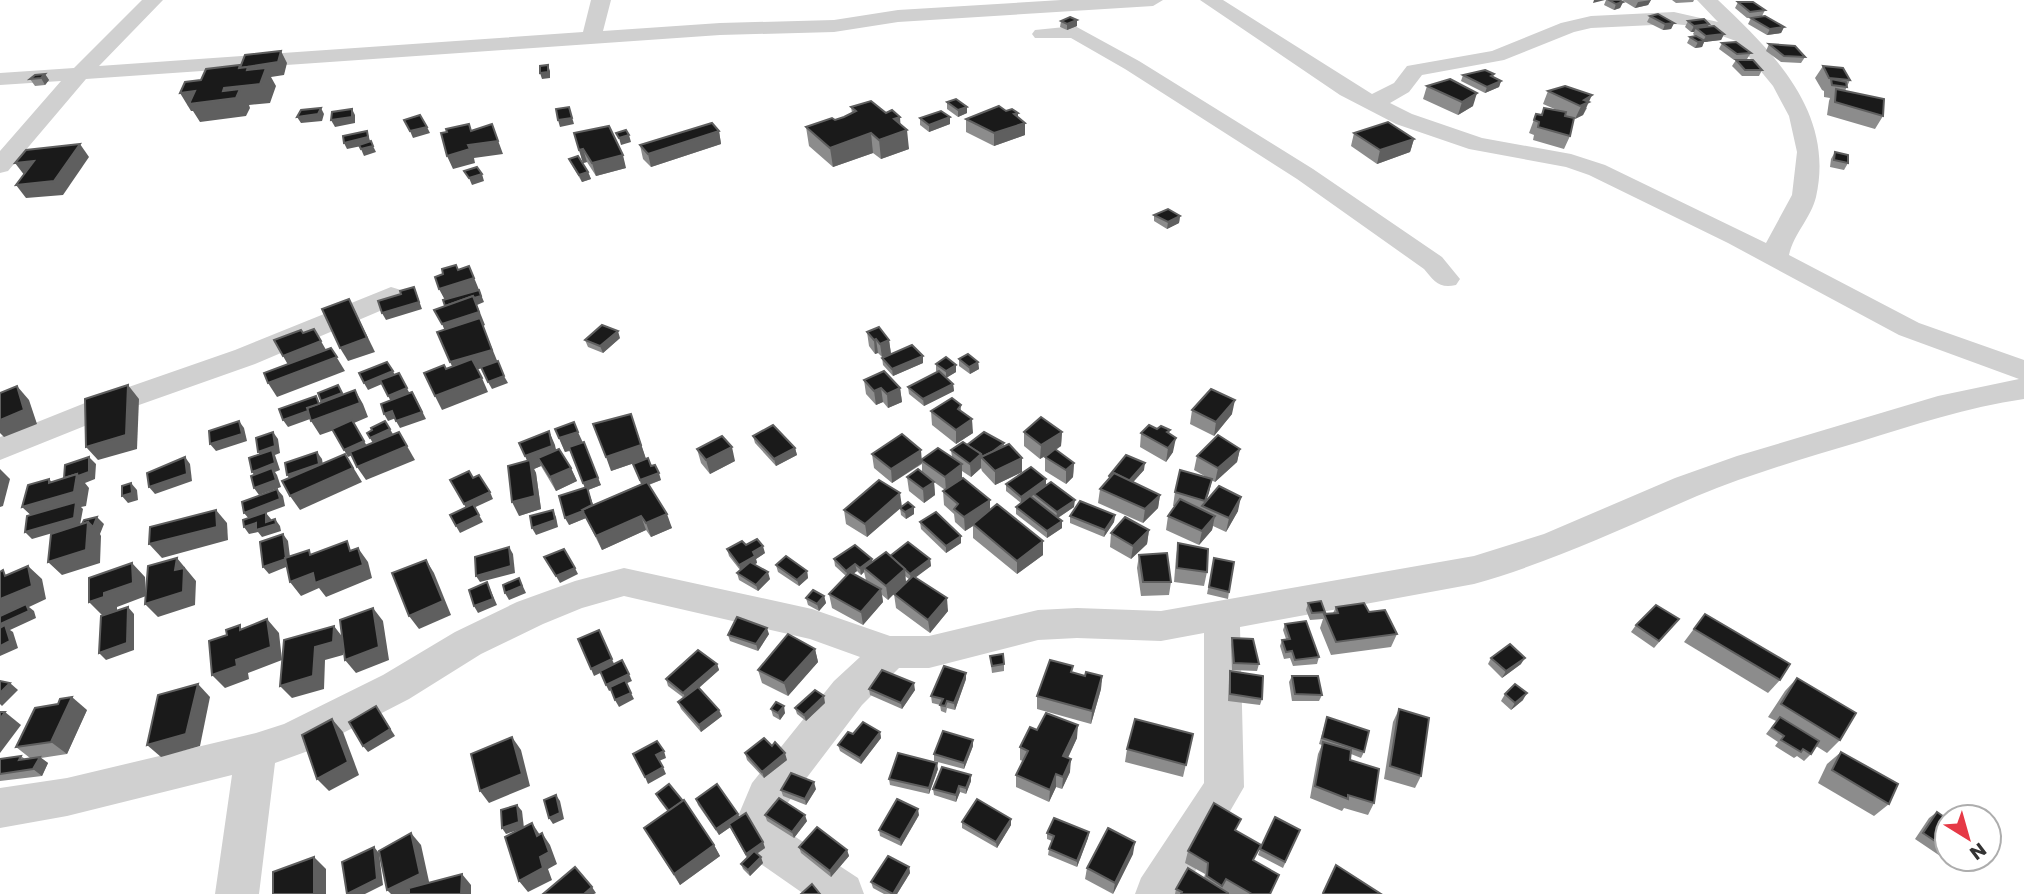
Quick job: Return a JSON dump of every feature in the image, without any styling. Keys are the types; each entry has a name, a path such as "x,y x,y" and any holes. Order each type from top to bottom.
{"street":[{"path":"0,166 78,75 153,0"},
{"path":"590,38 597,23 601,0"},
{"path":"102,51 50,68 0,79 349,53 766,27 834,26 898,16 1153,0"},
{"path":"1210,0 1369,102 1404,119 1455,138 1597,170 1775,258 1909,329 2024,371"},
{"path":"1707,0 1784,83 1797,104 1806,131 1810,159 1804,197 1780,238 1775,258"},
{"path":"1369,102 1405,87 1414,70 1497,56 1568,27 1591,22 1674,18 1697,21 1743,37"},
{"path":"1042,34 1075,32 1132,65 1305,174 1433,263 1447,279"},
{"path":"0,449 111,404 245,357 391,296"},
{"path":"0,807 67,797 256,751 335,720 468,643 530,613 575,595 624,582 812,624 890,652 929,652 1038,625 1077,623 1161,626 1474,570 1514,560 1552,547 1695,484 1772,457 1944,406 2024,389"},
{"path":"1157,894 1224,787 1222,615"},
{"path":"842,894 770,845 757,821 767,797 848,693 890,652"},
{"path":"237,894 256,751"}],"building":[{"path":"1609,0 1619,0 1623,2 1616,4"},
{"path":"1738,2 1753,2 1765,10 1750,12"},
{"path":"1658,14 1674,23 1665,24 1650,16"},
{"path":"1765,16 1784,27 1770,29 1751,18"},
{"path":"1070,17 1077,20 1067,24 1061,21"},
{"path":"1704,19 1709,24 1694,26 1688,21"},
{"path":"1714,26 1724,34 1706,36 1696,28"},
{"path":"1696,36 1705,41 1698,42 1690,37"},
{"path":"1736,42 1751,53 1737,54 1722,43"},
{"path":"1769,44 1795,46 1805,57 1784,56"},
{"path":"281,51 278,62 240,68 245,55"},
{"path":"1736,60 1753,60 1762,70 1745,70"},
{"path":"240,65 239,68 248,67 247,70 266,68 260,84 224,88 223,91 240,89 236,98 189,104 195,91 180,93 185,82 201,80 206,69"},
{"path":"548,65 548,72 540,73 540,66"},
{"path":"1823,66 1843,68 1850,80 1829,78"},
{"path":"1485,70 1501,81 1487,87 1463,75"},
{"path":"45,74 41,78 30,79 35,75"},
{"path":"1450,79 1477,93 1462,102 1427,86"},
{"path":"1831,79 1846,82 1847,87 1832,85"},
{"path":"1565,86 1592,95 1584,100 1589,102 1580,106 1548,91"},
{"path":"1836,89 1884,99 1883,116 1835,102"},
{"path":"956,99 967,107 958,110 947,102"},
{"path":"871,101 886,113 892,110 900,117 894,119 907,130 879,140 871,133 830,148 806,127 844,117 856,111 851,107"},
{"path":"999,106 1006,111 1012,109 1025,123 994,133 966,119"},
{"path":"569,107 572,118 558,120 556,109"},
{"path":"321,108 318,114 297,117 301,110"},
{"path":"1544,108 1566,112 1565,116 1574,118 1570,136 1538,127 1539,122 1534,120 1536,114 1542,115"},
{"path":"352,109 352,117 331,120 332,112"},
{"path":"941,111 950,117 929,125 920,118"},
{"path":"420,115 427,127 410,131 404,120"},
{"path":"1388,122 1414,139 1380,150 1354,133"},
{"path":"712,123 719,131 648,154 640,145"},
{"path":"469,124 471,131 492,124 498,141 468,145 470,149 447,156 441,133 447,132 446,129"},
{"path":"609,126 623,155 592,163 583,149 579,150 574,133"},
{"path":"626,130 629,135 619,138 616,133"},
{"path":"367,131 368,137 344,143 343,136"},
{"path":"371,141 373,146 361,149 359,145"},
{"path":"80,144 54,181 16,185 34,161 15,163 26,150"},
{"path":"1835,152 1848,155 1848,163 1834,160"},
{"path":"578,156 588,172 579,175 569,159"},
{"path":"477,167 482,174 469,178 464,171"},
{"path":"1168,209 1180,216 1168,222 1154,215"},
{"path":"456,265 458,270 469,266 474,278 439,289 435,277 443,274 442,269"},
{"path":"414,287 419,302 382,313 378,301"},
{"path":"479,290 481,296 473,296 445,306 443,300"},
{"path":"473,296 479,312 442,324 434,310"},
{"path":"349,299 367,338 340,348 322,309"},
{"path":"480,318 492,350 450,362 437,332"},
{"path":"602,325 618,331 600,346 585,340"},
{"path":"879,327 889,340 880,344 867,332"},
{"path":"314,329 321,341 283,356 274,340 301,330 303,333"},
{"path":"912,345 923,356 892,369 882,358"},
{"path":"331,348 337,357 268,383 264,373"},
{"path":"968,354 978,362 969,367 959,359"},
{"path":"946,357 956,365 946,371 936,364"},
{"path":"472,359 482,378 435,396 424,373 444,365 446,369"},
{"path":"498,361 504,376 488,382 481,367"},
{"path":"387,362 393,371 364,383 359,373"},
{"path":"884,371 900,388 887,394 881,388 874,391 864,380"},
{"path":"939,371 953,384 923,399 908,387"},
{"path":"399,373 407,388 388,396 380,380"},
{"path":"128,385 126,435 86,447 85,399"},
{"path":"338,385 342,393 321,401 318,393"},
{"path":"17,386 24,410 0,420 0,393"},
{"path":"1211,389 1235,400 1216,422 1192,410"},
{"path":"355,390 360,403 311,421 307,408"},
{"path":"412,392 422,412 396,421 392,411 384,414 381,404"},
{"path":"316,396 319,404 283,420 279,409"},
{"path":"952,398 961,405 958,409 972,419 956,430 931,411"},
{"path":"631,414 641,445 606,457 593,424"},
{"path":"1041,417 1062,432 1041,445 1024,432"},
{"path":"352,420 364,441 344,450 332,429"},
{"path":"239,421 242,434 210,444 209,431"},
{"path":"385,421 390,429 370,438 367,433 371,428"},
{"path":"574,422 578,432 559,438 555,429"},
{"path":"773,425 795,448 774,459 753,436"},
{"path":"1149,425 1170,430 1167,432 1176,438 1168,448 1141,433"},
{"path":"549,431 552,446 525,456 519,443"},
{"path":"273,432 275,446 258,452 256,438"},
{"path":"399,432 407,446 357,467 350,452"},
{"path":"984,432 1004,443 982,457 967,445"},
{"path":"902,434 921,450 891,469 872,454"},
{"path":"1218,435 1240,449 1218,468 1197,456"},
{"path":"722,436 732,447 706,460 697,449"},
{"path":"584,442 598,478 583,483 569,447"},
{"path":"963,442 981,454 970,464 951,450"},
{"path":"1009,444 1022,458 995,471 981,457"},
{"path":"938,448 962,464 945,477 921,460"},
{"path":"559,449 571,468 550,477 538,458"},
{"path":"1055,449 1074,463 1066,470 1045,457"},
{"path":"272,450 275,463 252,472 249,458"},
{"path":"317,452 319,464 287,475 285,463"},
{"path":"345,454 353,468 290,496 282,481"},
{"path":"1126,455 1145,463 1129,481 1114,473 1110,477 1109,476"},
{"path":"89,457 89,472 64,478 65,465"},
{"path":"185,457 187,474 149,487 147,473"},
{"path":"648,458 651,466 655,465 659,473 640,480 633,464"},
{"path":"530,460 535,496 512,502 508,466"},
{"path":"1031,467 1046,479 1021,497 1006,484"},
{"path":"272,468 276,480 254,488 251,476"},
{"path":"918,469 934,482 923,489 907,477"},
{"path":"1180,470 1212,479 1205,501 1175,492"},
{"path":"469,471 473,478 479,475 490,492 464,504 450,480"},
{"path":"1114,473 1160,495 1145,509 1100,489"},
{"path":"77,474 74,492 22,507 28,485 49,479 49,483"},
{"path":"963,478 990,500 964,517 954,509 958,504 943,491"},
{"path":"879,480 900,493 865,524 844,510"},
{"path":"647,482 667,514 646,523 641,516 596,536 582,510"},
{"path":"1051,482 1075,500 1057,512 1034,494"},
{"path":"131,483 132,493 122,496 122,486"},
{"path":"1219,486 1241,497 1229,518 1202,506"},
{"path":"587,487 592,505 565,518 559,496"},
{"path":"277,489 280,499 244,513 242,502"},
{"path":"1030,496 1062,521 1047,531 1016,507"},
{"path":"1180,499 1215,516 1202,531 1168,516"},
{"path":"1080,501 1115,515 1105,530 1070,516"},
{"path":"76,502 74,518 25,532 27,516"},
{"path":"908,502 914,507 905,512 900,508"},
{"path":"473,504 479,515 456,526 450,515"},
{"path":"997,504 1043,541 1017,561 973,524"},
{"path":"216,510 217,527 149,544 150,527"},
{"path":"553,510 555,520 532,528 530,516"},
{"path":"266,512 266,522 275,519 276,524 256,530 256,523 244,527 243,520"},
{"path":"936,512 961,536 946,546 920,522"},
{"path":"97,517 93,527 88,522 82,524 84,520"},
{"path":"1125,517 1149,530 1133,546 1111,533"},
{"path":"88,522 86,550 48,562 51,534"},
{"path":"283,534 286,559 263,567 260,542"},
{"path":"757,539 763,546 753,552 755,556 739,565 727,549 742,541 746,545"},
{"path":"347,541 350,551 358,548 363,565 315,583 313,573 290,582 285,558 309,550 310,555"},
{"path":"908,542 930,559 910,574 890,556"},
{"path":"1178,543 1208,549 1207,572 1177,568"},
{"path":"855,545 872,559 860,568 855,564 846,571 834,559"},
{"path":"509,547 511,566 476,576 475,557"},
{"path":"564,549 575,568 556,576 544,557"},
{"path":"886,552 905,569 886,586 864,568"},
{"path":"1167,553 1171,582 1143,582 1139,555"},
{"path":"786,556 807,571 797,580 776,565"},
{"path":"177,558 175,570 184,568 183,592 145,604 148,566"},
{"path":"1214,558 1234,562 1229,592 1209,587"},
{"path":"426,560 443,601 409,616 392,573"},
{"path":"750,562 768,572 756,585 737,573"},
{"path":"132,563 133,583 104,593 104,597 89,602 89,578"},
{"path":"28,566 32,586 0,599 0,572 3,570 5,576"},
{"path":"850,572 881,589 861,612 829,594"},
{"path":"913,576 947,598 928,620 894,594"},
{"path":"519,578 522,586 505,593 503,585"},
{"path":"487,582 493,599 474,606 469,590"},
{"path":"813,590 824,596 817,604 806,598"},
{"path":"1321,601 1325,612 1312,613 1308,603"},
{"path":"1364,603 1369,612 1385,610 1397,634 1336,642 1324,614 1338,613 1336,607"},
{"path":"26,604 29,611 0,624 0,616"},
{"path":"1656,605 1679,619 1659,641 1636,625"},
{"path":"128,607 127,643 99,653 101,616"},
{"path":"373,608 379,647 345,660 340,620"},
{"path":"1705,614 1790,664 1780,680 1694,629"},
{"path":"737,617 767,628 756,644 728,635"},
{"path":"267,619 271,647 236,660 237,666 212,675 209,641 227,635 226,630 240,625 240,630"},
{"path":"1306,621 1319,657 1295,660 1292,651 1286,652 1282,640 1290,639 1285,624"},
{"path":"5,625 10,641 0,646 0,628"},
{"path":"334,626 333,642 315,647 313,676 280,686 284,640"},
{"path":"599,630 612,659 591,669 578,639"},
{"path":"788,634 815,649 784,683 758,670"},
{"path":"1232,638 1253,639 1259,664 1234,663"},
{"path":"1510,644 1525,658 1506,671 1491,658"},
{"path":"698,650 717,664 683,693 666,679"},
{"path":"1003,654 1004,664 992,666 990,656"},
{"path":"622,660 629,674 606,685 600,671"},
{"path":"1050,660 1073,666 1071,672 1085,676 1086,672 1102,676 1092,711 1037,696"},
{"path":"944,666 966,673 954,703 947,701 945,706 940,705 943,699 931,696"},
{"path":"882,670 914,683 901,703 869,689"},
{"path":"1230,671 1263,676 1262,699 1230,694"},
{"path":"1292,676 1318,676 1322,695 1295,694"},
{"path":"1797,678 1856,713 1840,740 1781,704"},
{"path":"625,680 631,693 615,700 610,687"},
{"path":"0,681 10,683 0,693"},
{"path":"198,684 186,734 147,745 158,695"},
{"path":"1515,684 1527,693 1515,703 1505,694"},
{"path":"698,687 719,710 699,725 678,702"},
{"path":"815,690 824,696 804,715 795,708"},
{"path":"72,697 51,742 16,747 35,708 58,704 60,699"},
{"path":"776,702 784,706 778,713 771,709"},
{"path":"376,706 390,729 363,746 349,722"},
{"path":"1399,709 1429,718 1421,776 1390,766"},
{"path":"1046,713 1078,725 1063,756 1071,759 1063,777 1056,774 1050,790 1016,775 1028,751 1020,747 1030,727 1037,730"},
{"path":"1327,717 1369,731 1364,752 1322,738"},
{"path":"1780,717 1819,741 1811,754 1803,749 1801,752 1781,740 1784,736 1772,728"},
{"path":"332,719 348,762 317,779 302,735"},
{"path":"1135,719 1193,734 1186,765 1127,749"},
{"path":"863,722 880,732 860,758 838,745 848,732 853,734"},
{"path":"943,731 973,740 964,763 934,754"},
{"path":"512,737 522,774 480,791 471,754"},
{"path":"764,738 772,746 775,742 785,753 762,772 745,753"},
{"path":"657,741 664,751 656,755 663,767 645,777 633,754"},
{"path":"1323,742 1351,750 1350,760 1379,769 1374,803 1348,795 1348,799 1315,786"},
{"path":"1841,752 1898,784 1889,804 1832,770"},
{"path":"898,753 937,763 929,788 889,779"},
{"path":"21,756 19,760 40,757 33,769 0,774 0,759"},
{"path":"942,767 971,775 966,788 959,786 956,795 933,789"},
{"path":"791,773 814,782 805,799 781,790"},
{"path":"669,784 683,801 669,811 656,794"},
{"path":"717,784 738,814 716,829 696,799"},
{"path":"556,795 560,813 549,818 544,800"},
{"path":"779,798 805,815 792,832 765,815"},
{"path":"897,799 918,809 900,840 879,830"},
{"path":"977,799 1011,819 996,842 962,822"},
{"path":"684,800 714,845 674,874 644,828"},
{"path":"1214,803 1241,819 1235,830 1261,845 1253,860 1279,875 1270,894 1252,894 1226,879 1222,886 1207,876 1208,863 1188,851"},
{"path":"517,805 519,822 502,828 501,810"},
{"path":"746,813 763,842 746,854 729,824"},
{"path":"1275,817 1300,830 1285,862 1260,849"},
{"path":"1054,818 1089,832 1077,861 1049,849 1054,836 1047,833"},
{"path":"1933,818 1933,840 1923,833"},
{"path":"532,823 537,836 542,833 549,852 540,857 543,868 519,881 505,837"},
{"path":"817,827 847,850 830,871 799,847"},
{"path":"1108,828 1135,842 1115,883 1087,868"},
{"path":"411,833 420,874 387,890 379,851"},
{"path":"374,847 377,879 347,894 342,862"},
{"path":"754,851 761,857 748,870 741,864"},
{"path":"888,856 909,867 893,894 871,882"},
{"path":"314,857 314,894 273,894 273,872"},
{"path":"1336,865 1381,894 1324,894"},
{"path":"575,867 592,887 584,894 543,894"},
{"path":"1188,868 1228,894 1181,894 1182,892 1176,889"},
{"path":"462,874 461,894 409,894 409,888"},
{"path":"812,884 820,894 801,894"}]}
